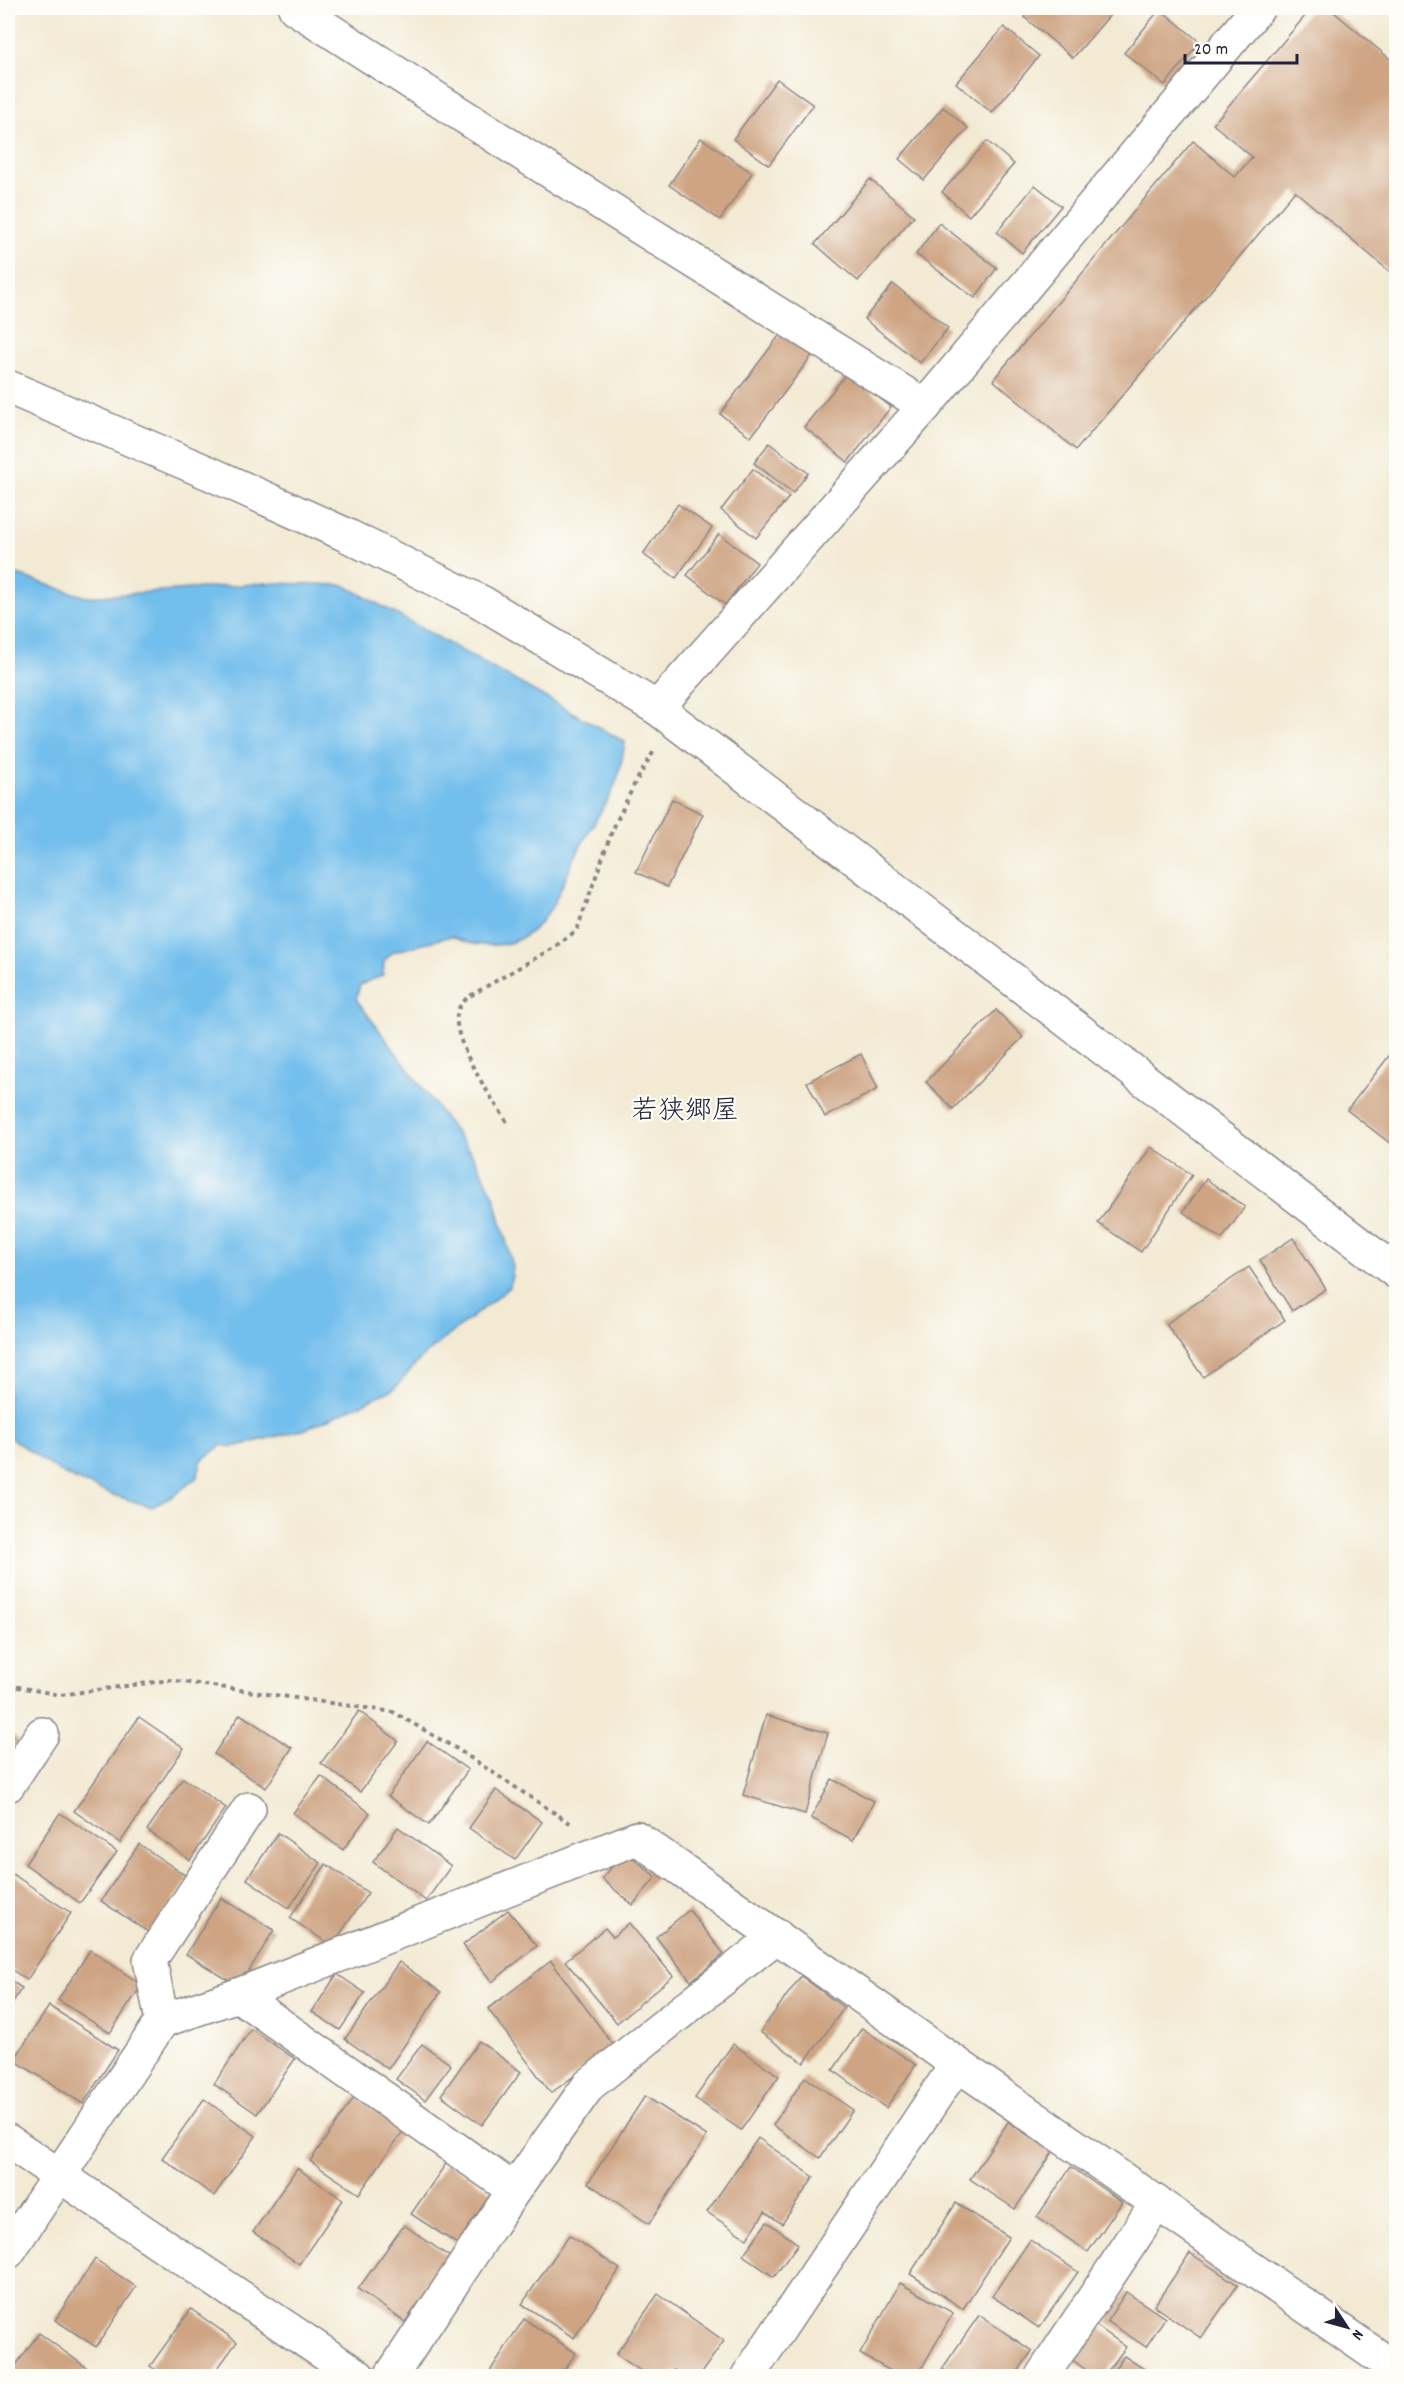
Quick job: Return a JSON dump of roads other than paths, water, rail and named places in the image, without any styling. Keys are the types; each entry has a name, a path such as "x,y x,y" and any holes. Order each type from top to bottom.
{"street":[{"path":"295,8 925,406"},
{"path":"665,714 1258,8"},
{"path":"8,387 342,532 481,602 665,714 1396,1272"},
{"path":"8,1785 42,1734"},
{"path":"162,2021 150,1960 249,1809"},
{"path":"8,2252 162,2021 238,1995 637,1838 1396,2369"},
{"path":"391,2376 514,2190 589,2085 777,1936"},
{"path":"238,1995 514,2190"},
{"path":"748,2376 957,2064"},
{"path":"8,2141 358,2376"},
{"path":"1042,2376 1157,2203"}],"water":[{"path":"8,572 86,597 267,583 344,585 625,742 614,787 578,851 557,897 539,924 527,935 512,942 478,945 451,936 393,952 384,961 383,975 360,985 356,999 476,1160 494,1196 513,1267 510,1287 423,1356 394,1389 306,1429 233,1447 222,1445 202,1460 197,1477 173,1496 152,1507 110,1494 63,1474 8,1436"}],"district":[{"name":"若狭郷屋","path":"685,1109"}]}
